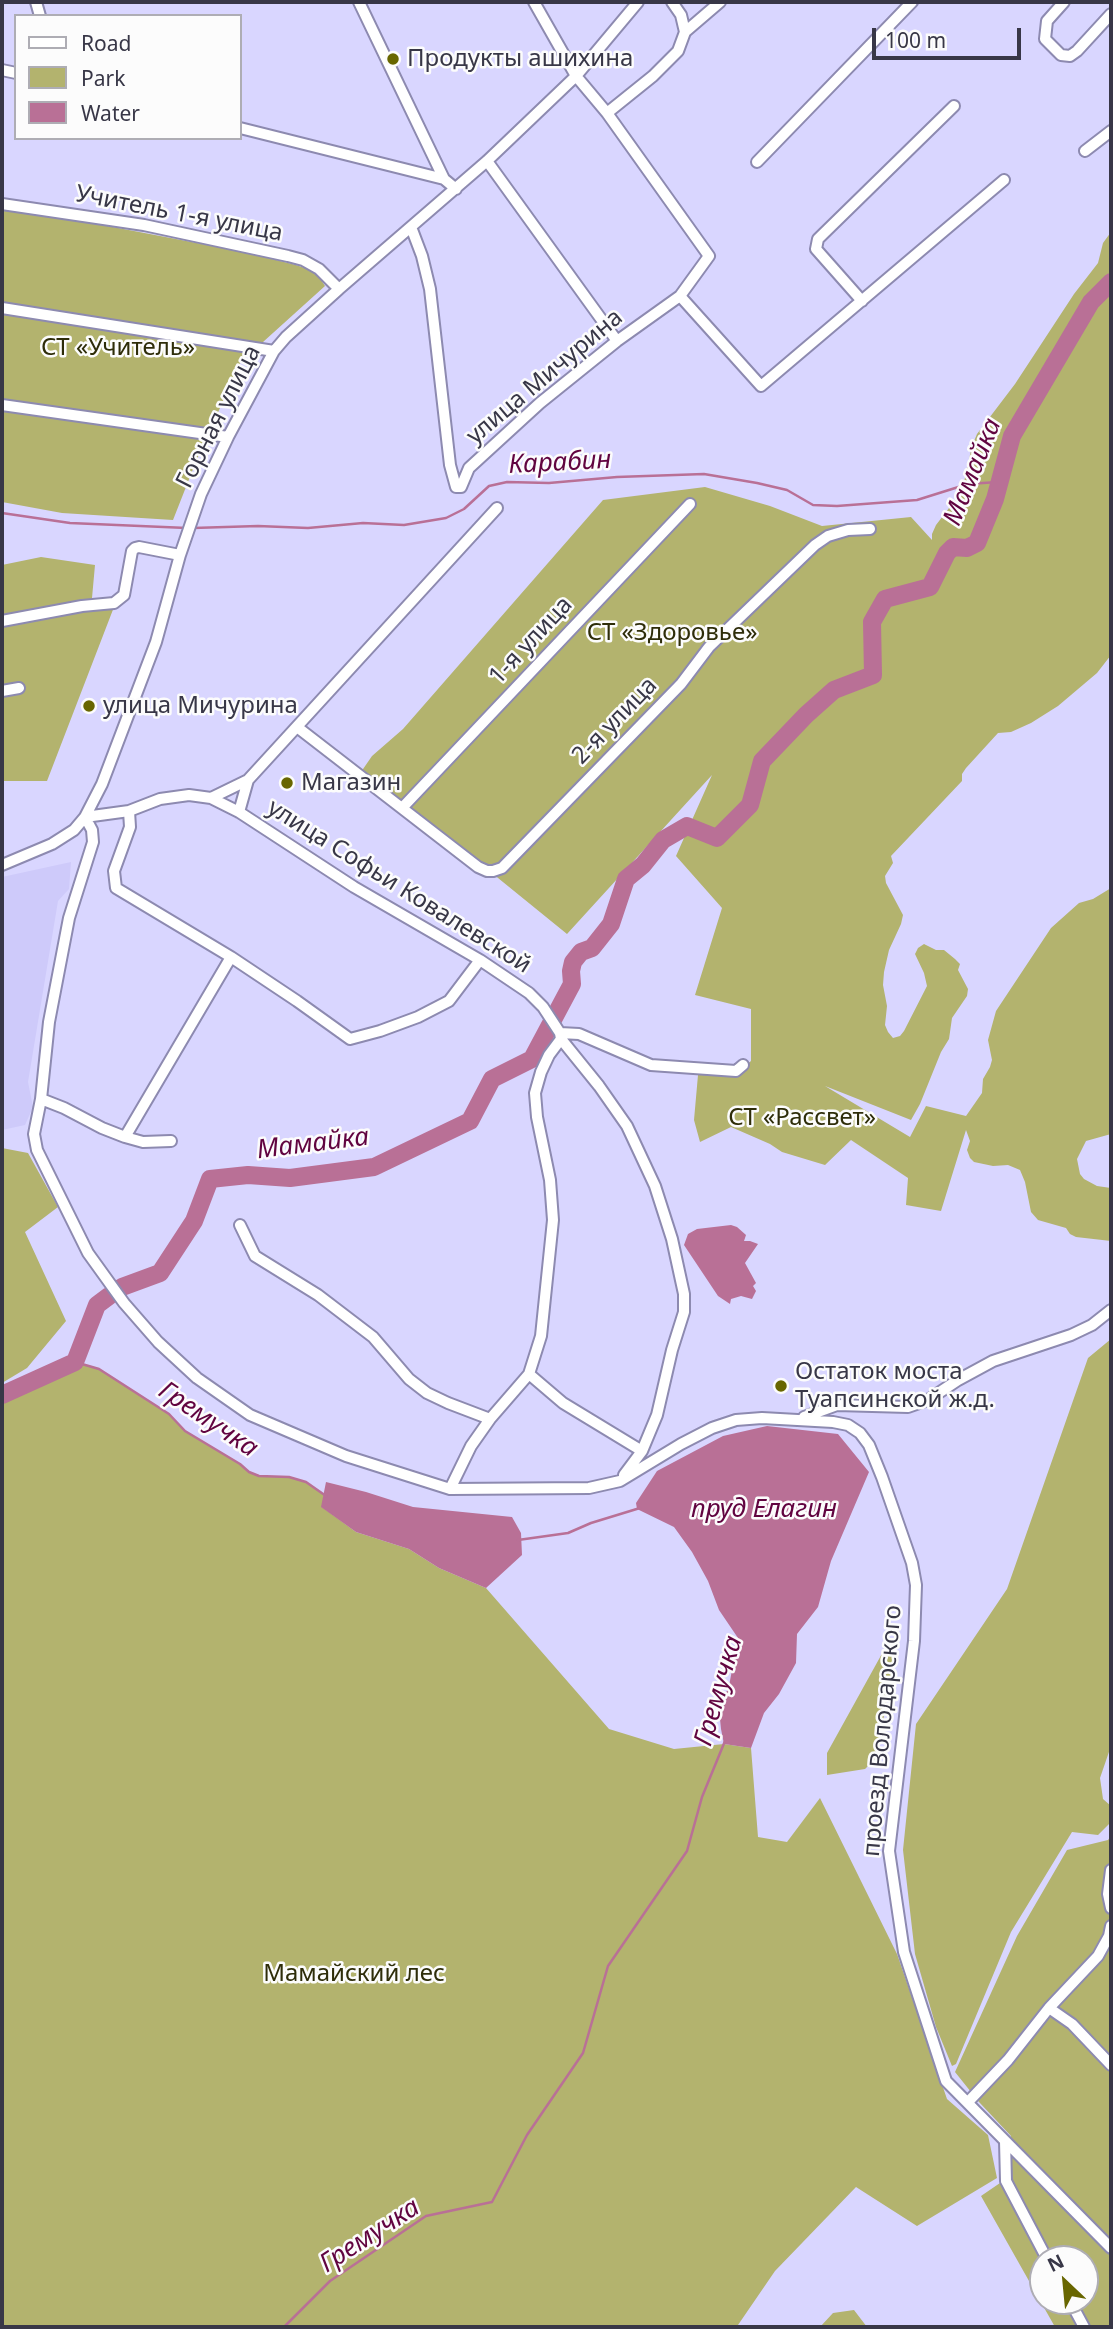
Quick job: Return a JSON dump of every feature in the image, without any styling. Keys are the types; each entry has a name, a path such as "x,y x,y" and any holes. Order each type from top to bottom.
{"street":[{"path":"359,2 444,179 456,189"},
{"path":"534,2 576,76 607,113 662,68 678,51 685,32 720,2"},
{"name":"Горная улица","path":"85,817 102,784 156,642 180,555 201,494 274,351 339,289 487,161 576,76 638,2"},
{"path":"673,2 681,15 685,32"},
{"path":"757,162 912,2"},
{"path":"1065,2 1046,20 1045,39 1061,55 1070,56 1077,51 1111,14"},
{"path":"862,301 816,249 818,239 954,106"},
{"name":"улица Мичурина","path":"411,227 430,289 450,465 456,487 461,486 469,468 540,403 617,341 680,296 709,256 607,113"},
{"path":"242,128 444,179"},
{"path":"1085,151 1111,131"},
{"path":"487,161 617,341"},
{"path":"680,296 761,386 1004,180"},
{"name":"Учитель 1-я улица","path":"2,204 144,225 288,256 303,260 319,269 339,289"},
{"path":"2,308 274,351"},
{"path":"2,405 228,437"},
{"path":"450,465 469,468"},
{"name":"1-я улица","path":"402,808 690,503"},
{"path":"2,865 52,845 74,830 85,817 129,811 160,799 190,795 211,798 248,780 271,758 497,508"},
{"name":"2-я улица","path":"402,808 478,867 487,871 502,868 681,684 709,647 815,545 828,536 848,530 870,529"},
{"path":"2,621 82,606 114,603 124,595 132,551 135,548 180,555"},
{"path":"2,691 19,688"},
{"path":"297,727 402,808"},
{"name":"улица Софьи Ковалевской","path":"239,813 248,780"},
{"name":"улица Софьи Ковалевской","path":"211,798 354,887 480,960 529,993 543,1007 627,1126 655,1186 672,1239 684,1294 684,1312 671,1350 657,1415 642,1451 620,1481"},
{"path":"129,811 130,827 114,871 116,888 231,957 350,1039 405,1022 449,1000 480,960"},
{"name":"проезд Володарского","path":"85,817 92,830 93,842 69,918 50,1022 34,1134 37,1150 88,1253 124,1303 158,1342 197,1378 250,1415 345,1456 450,1489 589,1488 620,1481 681,1444 712,1428 736,1420 800,1419 833,1422 860,1433 869,1445 912,1563 916,1585 914,1641 889,1851 904,1952 946,2081 969,2101 1111,2248"},
{"path":"125,1137 231,957"},
{"path":"450,1489 471,1446 490,1419 529,1374 541,1336 553,1220 550,1180 537,1117 535,1093 541,1072 560,1033 579,1034 651,1065 736,1071 743,1065"},
{"path":"41,1099 125,1137 143,1142 172,1141"},
{"path":"240,1225 255,1256 318,1295 373,1337 409,1379 427,1393 490,1419"},
{"path":"800,1419 837,1405 908,1407 928,1400 993,1361 1071,1335 1092,1325 1111,1310"},
{"path":"529,1374 563,1403 642,1451"},
{"path":"1111,1870 1108,1894 1111,1908"},
{"path":"969,2101 1098,1956 1109,1936 1111,1926"},
{"path":"1049,2008 1072,2024 1111,2065"},
{"path":"1005,2141 1006,2181 1040,2245"}],"shaded area":[{"path":"71,862 69,889 58,901 28,1082 33,1107 25,1125 2,1130 2,877"}],"green space":[{"name":"СТ «Учитель»","path":"2,210 71,219 244,252 316,272 325,286 243,357 173,520 62,513 2,502"},
{"path":"1111,232 1111,655 1097,673 1058,706 1011,732 998,733 966,768 962,781 891,856 893,863 885,876 886,883 903,915 889,950 884,972 883,985 887,1006 885,1025 888,1032 893,1038 900,1036 927,986 915,954 924,944 936,950 944,950 960,964 958,970 968,989 967,996 952,1018 949,1039 911,1120 825,1086 910,1137 926,1106 966,1116 982,1093 983,1079 992,1060 988,1040 996,1011 1051,928 1079,903 1093,899 1111,888 1111,1134 1086,1141 1077,1159 1080,1174 1084,1179 1097,1186 1111,1188 1111,1241 1076,1237 1066,1228 1038,1220 1031,1212 1020,1170 1008,1165 993,1166 974,1162 967,1150 970,1141 966,1130 941,1211 906,1205 908,1178 851,1140 825,1165 782,1152 731,1127 700,1142 694,1120 698,1075 734,1075 751,1061 751,1009 695,995 722,908 676,856 712,775 567,934 361,772 372,756 403,729 603,500 705,487 770,506 822,526 911,517 932,540 936,525 962,491 977,434 1015,384 1074,294 1098,263 1103,243"},
{"path":"41,557 95,565 91,609 114,607 47,781 2,781 2,565"},
{"path":"2,1148 28,1153 58,1207 25,1232 66,1321 27,1368 2,1383"},
{"path":"1111,1339 1111,1746 1100,1778 1103,1799 1111,1806 1111,1822 1098,1835 1072,1832 1011,1932 956,2064 952,2066 936,2027 915,1954 903,1850 916,1724 1007,1589 1088,1358"},
{"name":"Мамайский лес","path":"76,1363 99,1369 169,1414 185,1431 250,1472 259,1476 289,1477 306,1482 324,1495 322,1507 356,1532 409,1549 439,1568 486,1588 609,1729 674,1749 724,1744 751,1748 758,1837 787,1842 820,1798 897,1954 947,2099 988,2135 997,2178 917,2226 856,2187 775,2271 739,2327 2,2327 2,1400"},
{"path":"884,1650 895,1650 877,1757 865,1769 827,1775 827,1753"},
{"path":"1111,1836 1111,2327 1088,2327 1082,2315 1099,2315 1099,2245 1045,2245 1010,2179 1011,2136 955,2072 1017,1936 1067,1850 1108,1840"},
{"path":"1000,2183 1035,2245 1029,2245 1029,2281 981,2196"},
{"path":"854,2310 867,2327 820,2327 833,2313"},
{"path":"1048,2315 1073,2315 1080,2327 1055,2327"}],"water":[{"path":"731,1225 746,1235 744,1241 758,1244 745,1263 756,1283 753,1286 756,1291 752,1299 741,1296 731,1299 730,1304 718,1296 684,1245 688,1234 697,1229"},
{"name":"пруд Елагин","path":"767,1426 838,1434 869,1472 831,1561 818,1607 797,1634 796,1663 779,1694 764,1713 751,1748 724,1744 721,1729 719,1709 729,1686 738,1638 719,1610 708,1581 692,1552 674,1527 637,1509 636,1503 657,1471 723,1436"},
{"path":"326,1482 413,1507 512,1517 521,1533 522,1555 486,1588 439,1568 409,1549 356,1532 321,1507"}],"waterway":[{"name":"Мамайка","path":"122,1287 160,1273 194,1221 210,1179 248,1175 290,1178 374,1167 470,1121 492,1079 532,1059 572,984 573,962 581,952 592,948 611,924 626,879 643,865 663,840 687,826 717,838 750,805 762,761 806,715 834,690 873,675 872,622 885,599 930,587 947,553 953,547 967,548 977,543 995,499 1012,436 1091,302 1111,282"},
{"name":"Карабин","path":"193,528 308,528 363,523 404,525 446,518 464,509 489,486 507,482 549,483 704,474 787,490 813,505 837,506 917,500 968,484 998,482"},
{"name":"Карабин","path":"2,513 70,523 187,528"},
{"name":"Гремучка","path":"2,1395 75,1362 97,1305 109,1296"},
{"name":"Гремучка","path":"75,1362 99,1369 169,1414 185,1431 249,1472 259,1476 289,1477 306,1482 326,1496"},
{"name":"Гремучка","path":"518,1540 568,1533 640,1508"},
{"name":"Гремучка","path":"284,2327 330,2281 426,2216 492,2202 527,2135 583,2053 608,1966 687,1851 702,1797 725,1741"}],"place":[{"name":"Продукты ашихина","path":"393,59"},
{"name":"улица Мичурина","path":"89,706"},
{"name":"Магазин","path":"287,783"},
{"name":"Остаток моста Туапсинской ж.д.","path":"781,1386"}],"park label":[{"name":"СТ «Здоровье»","path":"672,633"},
{"name":"СТ «Рассвет»","path":"802,1118"}]}
